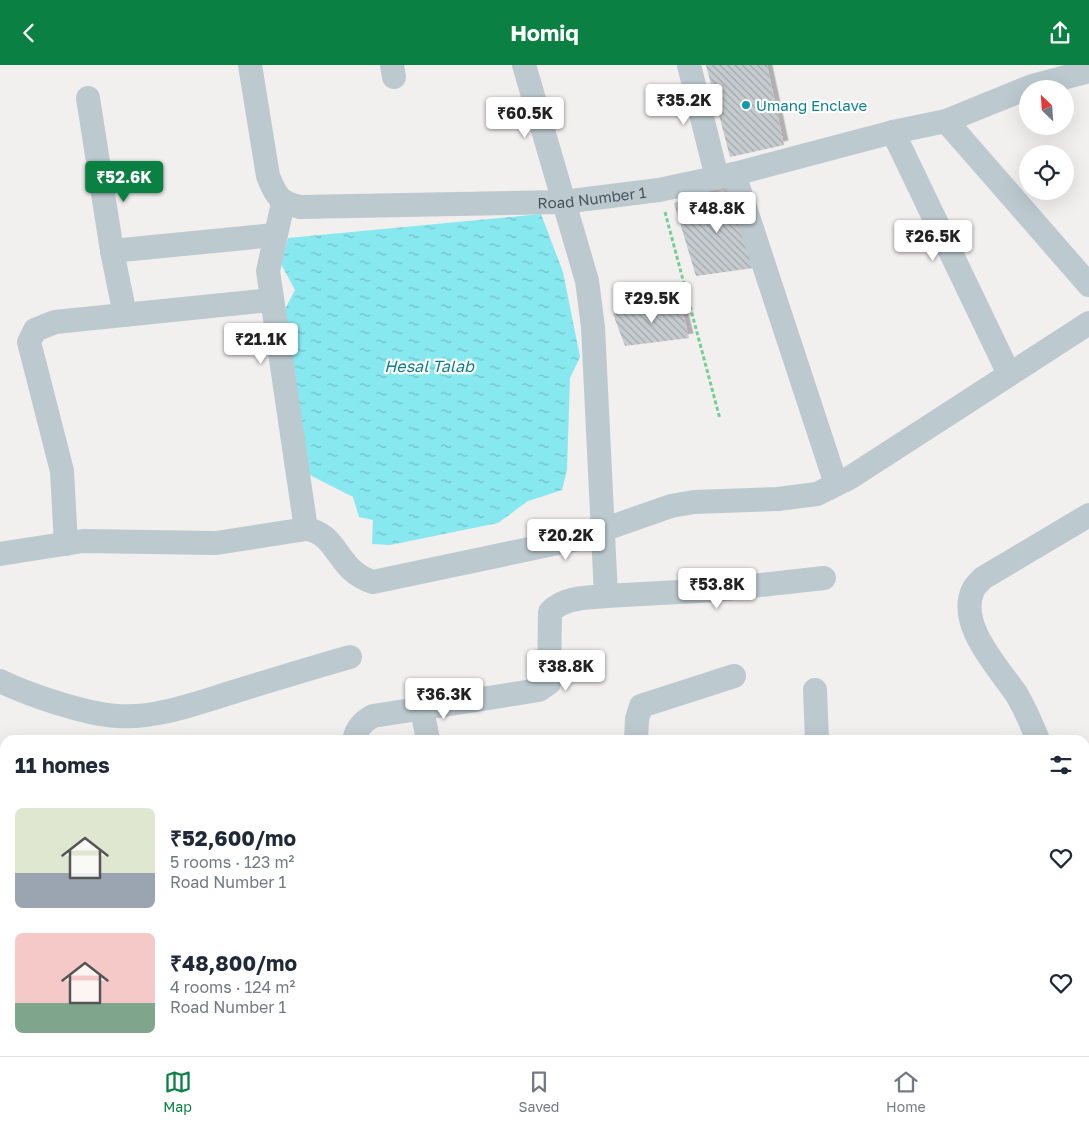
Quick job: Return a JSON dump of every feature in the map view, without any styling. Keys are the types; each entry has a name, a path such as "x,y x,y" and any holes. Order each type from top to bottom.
{"street":[{"path":"250,65 268,175 273,189 283,203 268,271 306,529"},
{"path":"524,65 586,281 593,327 601,530 606,596"},
{"path":"689,65 726,176 836,484"},
{"name":"Road Number 1","path":"283,203 300,207 563,202 659,190 726,176 894,132 946,121 1032,86 1089,71"},
{"path":"88,98 112,251 125,315"},
{"path":"946,121 1088,282"},
{"path":"894,132 1009,374"},
{"path":"112,251 275,235"},
{"path":"66,544 62,471 29,342 35,330 44,325 271,300"},
{"path":"0,554 66,544 104,541 216,543 306,529 318,531 327,538 348,568 360,578 373,582 554,544 671,507 694,502 803,497 817,494 851,477 1089,323"},
{"path":"1036,735 1017,695 980,641 973,627 970,604 973,589 983,578 1089,515"},
{"path":"355,735 362,722 373,716 538,690 549,683 548,620 550,612 556,605 567,600 606,596 716,591 824,578"},
{"path":"0,681 16,689 86,710 116,716 136,715 190,705 350,657"},
{"path":"636,735 637,719 641,706 734,676"},
{"path":"815,691 817,735"},
{"path":"422,709 427,735"}],"path":[{"path":"659,190 720,419"}],"water":[{"name":"Hesal Talab","path":"541,214 563,272 580,357 570,378 567,470 562,490 528,501 498,523 390,545 372,544 373,520 359,517 353,497 302,471 281,317 295,290 281,264 288,238"}],"building":[{"name":"Umang Enclave","path":"706,65 767,65 784,145 730,157"},
{"path":"733,188 761,267 696,276 674,203"},
{"path":"680,301 689,338 625,346 613,314"}],"place":[{"name":"Umang Enclave","path":"746,105"}]}
